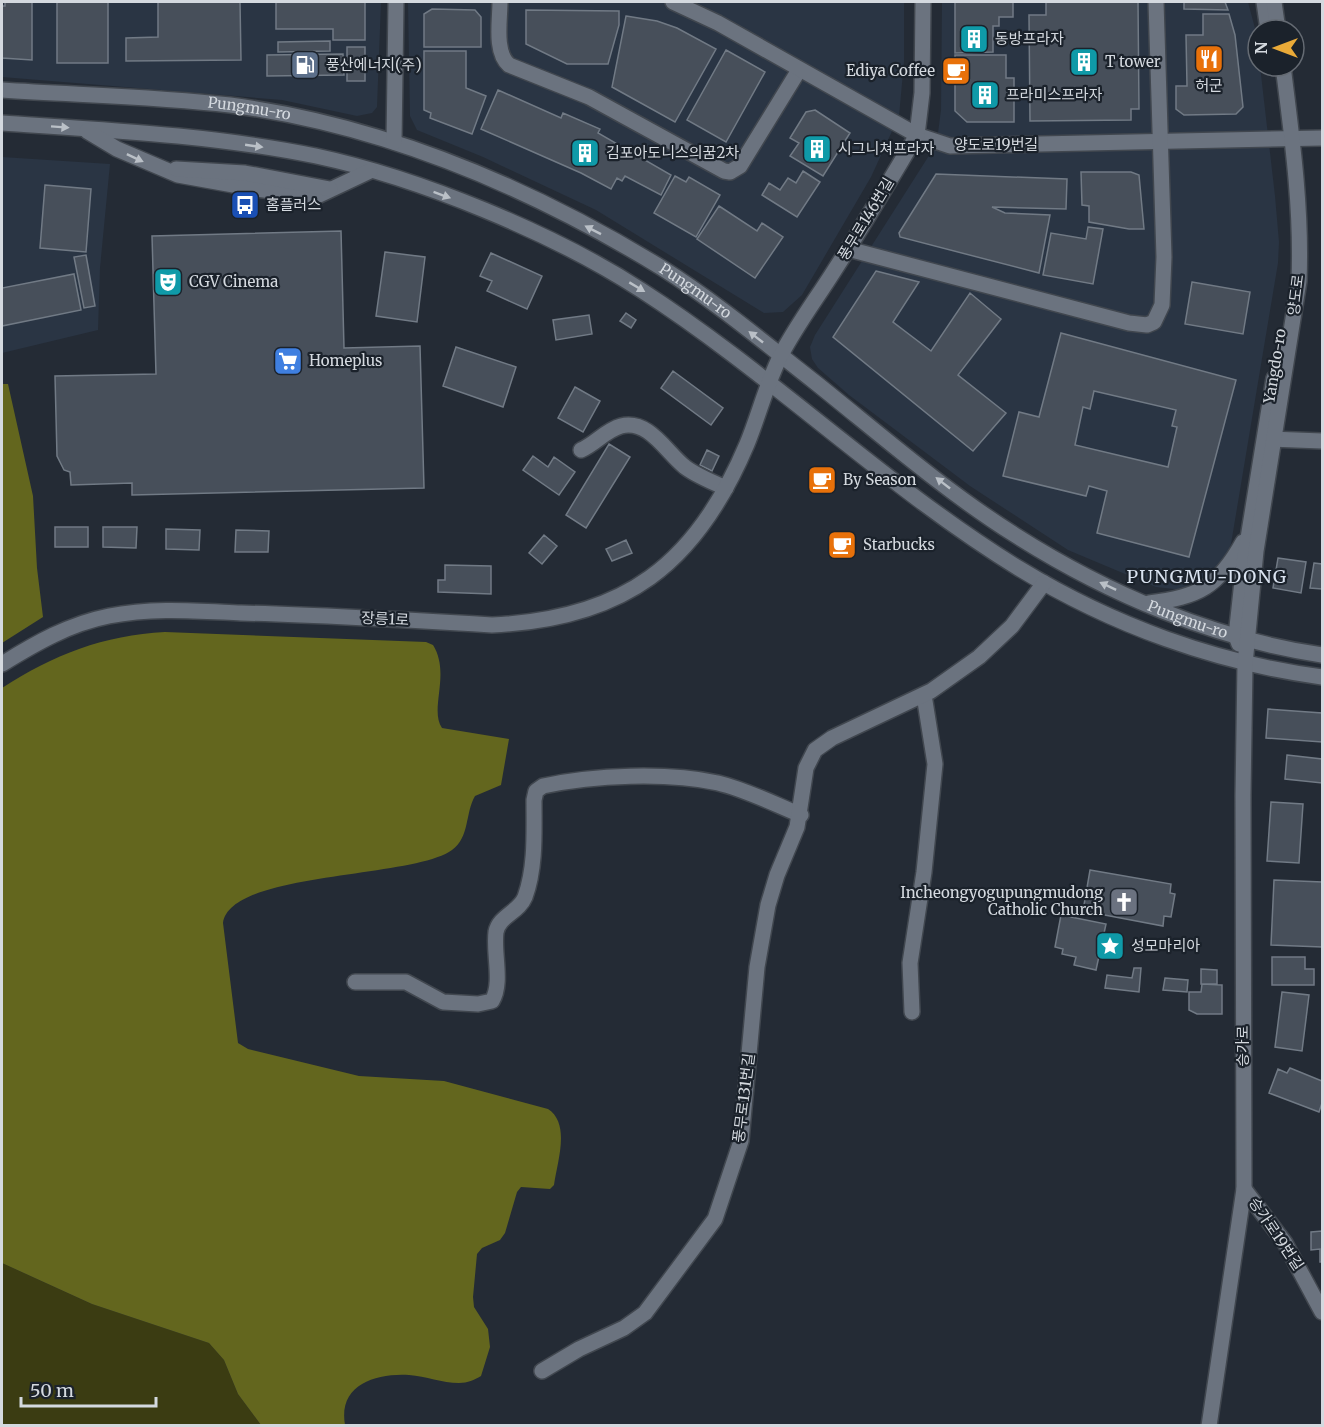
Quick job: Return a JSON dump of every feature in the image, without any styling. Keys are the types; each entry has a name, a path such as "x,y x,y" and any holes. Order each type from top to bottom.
{"street":[{"path":"394,142 396,2"},
{"path":"500,2 500,52 503,60 509,65 589,96 724,171 730,172 740,166 800,70"},
{"name":"양도로19번길","path":"673,2 718,23 917,135 936,143 962,146 1323,138"},
{"name":"풍무로146번길","path":"780,355 917,135 922,93 923,2"},
{"path":"848,249 1129,323 1147,325 1158,317 1164,286 1156,2"},
{"path":"1264,2 1266,18"},
{"path":"1274,2 1276,18"},
{"name":"Yangdo-ro","path":"1245,664 1242,638 1249,531 1269,439 1289,278 1287,138 1275,78"},
{"path":"1284,78 1287,138"},
{"name":"Pungmu-ro","path":"2,90 230,105 314,120 394,142 524,195 663,269 780,355 954,491 1011,533 1059,562 1146,603 1242,638 1323,655"},
{"name":"Pungmu-ro","path":"2,123 249,145 320,157 460,201 582,256 639,288 771,383 943,516 1044,583 1104,614 1150,633 1245,664 1323,677"},
{"path":"84,129 117,149 161,169 200,180 315,197 370,171"},
{"name":"장릉1로","path":"2,664 41,640 71,626 109,616 142,611 298,614 492,624 523,623 578,613 634,589 658,574 704,525 726,488 771,383 780,355"},
{"path":"581,450 592,445 614,428 632,425 651,434 683,466 726,488"},
{"path":"1242,638 1256,551 1269,439 1323,441"},
{"path":"1146,603 1179,600 1203,590 1226,570 1249,531"},
{"name":"풍무로131번길","path":"542,1371 592,1342 624,1328 645,1313 715,1219 741,1141 757,967 768,905 801,816 806,768 815,750 832,738 924,695 980,657 1025,611 1044,583"},
{"name":"승가로","path":"1209,1425 1244,1189 1245,664"},
{"path":"912,1012 910,963 924,872 935,764 924,695"},
{"path":"355,982 406,982 443,1002 478,1004 492,1001 496,974 496,930 500,921 519,907 524,898 531,865 534,800 536,791 543,786 603,779 684,778 735,788 801,816"},
{"name":"승가로19번길","path":"1244,1189 1285,1243 1323,1312"}],"shaded area":[{"path":"2,2 381,2 377,107 372,113 357,116 282,100 2,77"},
{"path":"408,2 904,2 904,62 899,116 871,177 802,295 783,312 764,313 596,210 483,157 417,130 410,116"},
{"path":"942,2 1248,2 1252,18 1246,18 1246,78 1261,78 1275,196 1279,242 1278,263 1231,544 1224,562 1205,583 1183,590 1156,587 1068,550 970,486 849,395 818,368 812,359 810,347 815,335 930,154 938,133 941,110"},
{"path":"2,157 110,164 100,268 98,330 2,353"},
{"path":"2,384 8,384 33,496 37,568 43,617 2,643"},
{"path":"165,632 426,642 433,645 438,656 440,679 438,711 442,728 509,739 501,785 475,796 465,832 458,845 452,850 431,859 400,866 288,885 256,894 233,906 223,923 238,1043 248,1049 359,1076 444,1081 548,1109 559,1124 561,1144 554,1185 550,1189 521,1187 517,1192 505,1233 500,1240 482,1248 477,1254 474,1307 488,1329 490,1347 481,1376 459,1383 409,1375 372,1379 353,1391 347,1400 344,1411 345,1425 261,1425 238,1394 224,1360 209,1343 92,1304 2,1263 2,688 40,666 100,642"},
{"path":"2,1263 92,1304 209,1343 224,1360 238,1394 261,1425 2,1425"}],"building":[{"path":"5,2 32,2 32,60 2,58 2,6 5,6"},
{"path":"57,2 108,2 108,63 57,63"},
{"path":"158,2 240,2 241,60 126,61 126,38 158,37"},
{"path":"276,2 365,2 365,40 333,40 333,29 276,29"},
{"name":"동방프라자","path":"955,2 1013,2 1013,17 999,17 999,26 993,26 993,52 955,53"},
{"name":"T tower","path":"1046,2 1138,2 1139,109 1131,109 1131,120 1030,121 1029,15 1046,15"},
{"path":"1184,2 1225,2 1228,10 1184,9"},
{"path":"432,9 475,10 481,17 481,47 424,47 424,14"},
{"path":"526,10 619,11 619,25 608,64 567,64 526,44"},
{"path":"1203,14 1229,14 1235,35 1243,107 1236,114 1184,115 1176,109 1176,86 1187,86 1186,35 1203,35"},
{"path":"626,16 657,21 677,28 716,49 675,122 612,87"},
{"path":"330,41 330,51 278,52 278,42"},
{"path":"347,47 365,47 365,81 347,81"},
{"path":"726,50 765,72 726,142 687,120"},
{"path":"424,51 466,51 466,88 486,96 472,134 430,118 431,113 424,110"},
{"name":"풍산에너지(주)","path":"343,54 344,75 267,76 267,55"},
{"name":"프라미스프라자","path":"955,55 1006,55 1006,78 1014,78 1014,122 967,122 955,111"},
{"name":"김포아도니스의꿈2차","path":"498,90 561,118 563,113 600,129 598,133 671,175 661,195 625,176 622,181 617,178 611,189 581,173 481,129"},
{"name":"시그니쳐프라자","path":"815,110 850,133 823,176 790,156 799,143 790,138 806,112"},
{"path":"803,171 820,182 797,217 762,195 769,183 780,190 788,178 796,183"},
{"path":"1081,172 1131,172 1139,175 1144,229 1129,229 1089,222 1089,206 1082,205"},
{"path":"936,174 1067,179 1066,209 992,207 1005,213 1050,215 1039,273 900,237 899,233"},
{"path":"675,176 686,182 689,177 720,195 696,237 654,213"},
{"path":"45,185 91,189 86,252 40,248"},
{"path":"719,206 757,231 762,223 783,237 755,278 697,239"},
{"path":"1088,227 1103,229 1093,284 1043,275 1051,233 1086,239"},
{"name":"Homeplus","path":"341,231 344,348 420,346 424,488 132,495 132,483 71,485 70,472 64,470 57,456 55,376 156,374 152,236"},
{"path":"385,252 425,257 417,322 376,316"},
{"path":"491,253 542,276 527,309 487,291 492,281 480,276"},
{"path":"86,255 95,306 84,308 74,257"},
{"path":"876,271 919,282 893,322 931,351 970,293 1001,319 958,375 1006,413 973,451 833,337"},
{"path":"74,274 81,310 2,326 2,288"},
{"path":"1192,282 1250,292 1243,334 1185,324"},
{"path":"626,313 636,320 631,328 620,321"},
{"path":"589,315 592,334 556,340 553,320"},
{"path":"1061,333 1236,380 1189,557 1097,533 1107,491 1089,486 1086,496 1003,476 1019,412 1039,417","holes":["1094,391 1176,410 1172,426 1177,427 1168,467 1075,445 1083,407 1090,409"]},
{"path":"456,347 516,367 503,407 443,386"},
{"path":"673,371 723,408 711,425 661,388"},
{"path":"575,387 600,401 583,432 558,418"},
{"path":"609,444 630,457 586,528 566,515"},
{"path":"707,450 719,456 712,471 700,465"},
{"path":"533,456 548,467 554,457 575,472 559,495 523,470"},
{"path":"55,527 88,527 88,547 55,547"},
{"path":"103,527 137,527 136,548 103,547"},
{"path":"166,529 200,530 199,550 166,549"},
{"path":"236,530 269,531 268,552 235,552"},
{"path":"544,535 557,546 542,564 529,553"},
{"path":"626,540 632,553 612,561 606,549"},
{"path":"1278,558 1306,562 1301,593 1273,588"},
{"path":"1314,563 1322,564 1322,589 1310,588"},
{"path":"445,565 491,566 491,594 438,592 438,580 445,580"},
{"path":"1268,709 1322,713 1322,742 1266,738"},
{"path":"1287,755 1322,759 1322,783 1285,779"},
{"path":"1271,802 1303,804 1299,863 1267,861"},
{"path":"1090,870 1171,884 1170,893 1175,894 1171,917 1164,916 1163,926 1083,911"},
{"path":"1274,880 1322,882 1322,947 1271,945"},
{"path":"1061,915 1106,924 1096,970 1074,965 1076,957 1062,954 1063,949 1055,947"},
{"path":"1272,957 1305,957 1305,969 1314,969 1314,985 1272,985"},
{"path":"1134,968 1141,968 1139,992 1105,988 1107,975 1132,978"},
{"path":"1201,969 1217,970 1217,984 1201,984"},
{"path":"1165,978 1188,980 1187,992 1163,990"},
{"path":"1202,984 1222,985 1222,1014 1197,1014 1189,1010 1189,992 1201,992"},
{"path":"1282,992 1309,995 1302,1051 1275,1047"},
{"path":"1290,1068 1322,1081 1322,1103 1319,1112 1269,1093 1278,1069 1287,1073"},
{"path":"1322,1231 1322,1262 1320,1262 1320,1249 1311,1250 1311,1232"}],"place":[{"name":"동방프라자","path":"974,39"},
{"name":"허군","path":"1209,59"},
{"name":"T tower","path":"1084,62"},
{"name":"풍산에너지(주)","path":"305,65"},
{"name":"Ediya Coffee","path":"956,71"},
{"name":"프라미스프라자","path":"985,95"},
{"name":"시그니쳐프라자","path":"817,149"},
{"name":"김포아도니스의꿈2차","path":"585,153"},
{"name":"홈플러스","path":"245,205"},
{"name":"CGV Cinema","path":"168,282"},
{"name":"Homeplus","path":"288,361"},
{"name":"By Season","path":"822,480"},
{"name":"Starbucks","path":"842,545"},
{"name":"Incheongyogupungmudong Catholic Church","path":"1124,902"},
{"name":"성모마리아","path":"1110,946"}],"district":[{"name":"PUNGMU-DONG","path":"1207,577"}]}
